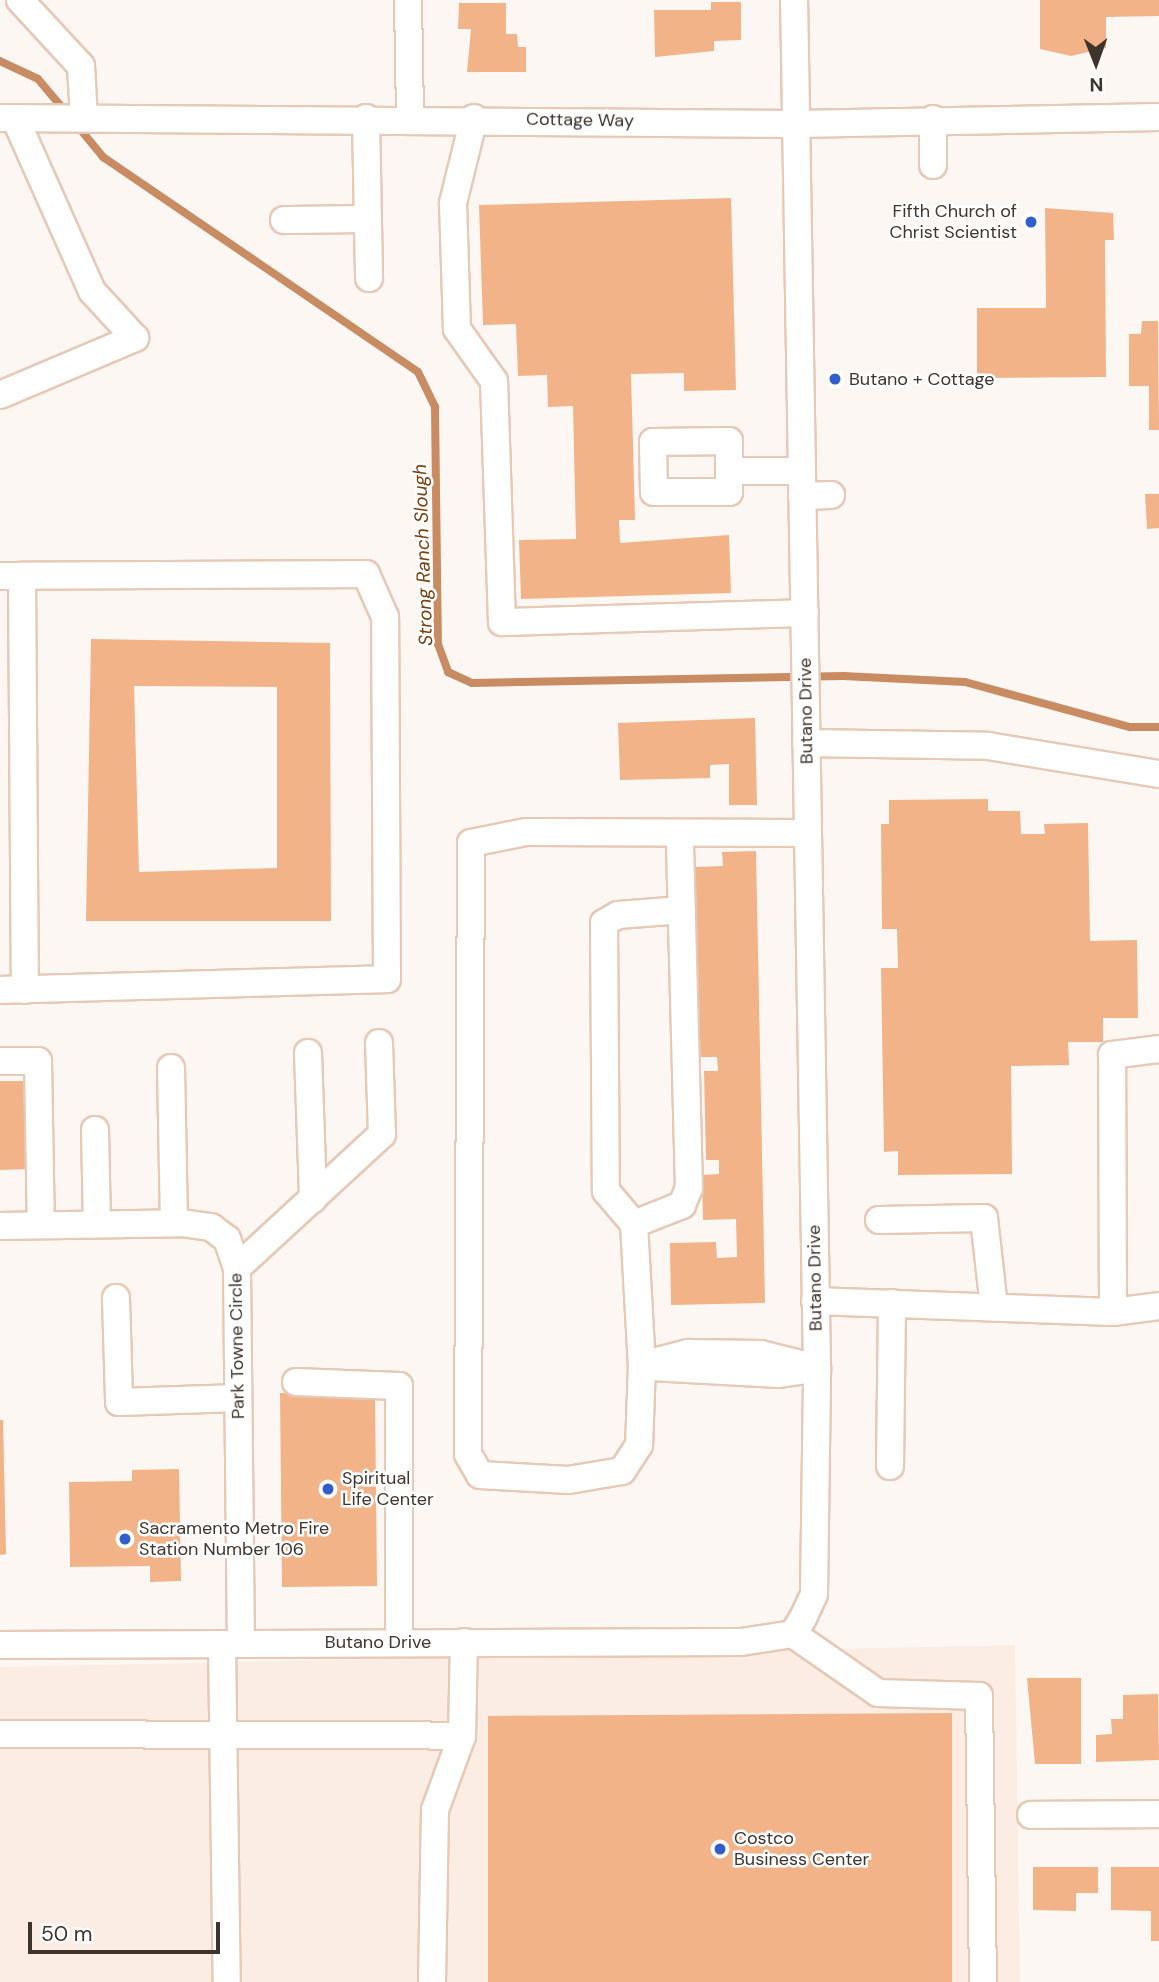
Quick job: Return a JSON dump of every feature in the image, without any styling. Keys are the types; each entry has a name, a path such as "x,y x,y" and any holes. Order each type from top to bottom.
{"street":[{"path":"20,0 81,66 84,118"},
{"path":"408,0 410,118"},
{"name":"Butano Drive","path":"0,1645 741,1642 793,1634 814,1594 817,1368 794,0"},
{"name":"Cottage Way","path":"16,118 474,118 797,124 933,119 1159,117"},
{"path":"0,394 135,338 92,291 16,118"},
{"path":"366,118 369,278"},
{"path":"474,118 453,203 457,329 494,381 502,622 805,613"},
{"path":"933,119 933,165"},
{"path":"284,220 368,219"},
{"path":"729,471 802,483 831,495"},
{"path":"366,574 386,631 387,979 13,990 11,576 366,574"},
{"path":"806,743 988,746 1159,774"},
{"path":"682,910 618,915 604,923 606,1191 634,1224 642,1365 639,1445 622,1471 568,1480 480,1475 468,1454 466,853 485,836 526,832 807,833"},
{"path":"634,1224 682,1205 689,1188 680,834"},
{"path":"237,1268 382,1134 379,1043"},
{"path":"1113,1312 1112,1055 1159,1049"},
{"path":"308,1053 313,1199"},
{"path":"0,1061 38,1061 41,1225"},
{"path":"171,1068 174,1223"},
{"path":"95,1130 97,1224"},
{"path":"879,1220 984,1218 994,1307"},
{"name":"Park Towne Circle","path":"0,1226 174,1223 211,1227 226,1239 237,1268 238,1398 231,1644 223,1735 227,1982"},
{"path":"116,1298 119,1402 238,1398"},
{"path":"816,1301 1113,1312 1159,1306"},
{"path":"890,1466 892,1303"},
{"path":"642,1365 710,1364 817,1368"},
{"path":"296,1382 399,1386 399,1642"},
{"path":"793,1634 878,1693 979,1696 983,1982"},
{"path":"432,1982 435,1810 463,1736 464,1642"},
{"path":"0,1734 463,1736"},
{"path":"1031,1815 1159,1814"}],"shaded area":[{"path":"1015,1645 1020,1982 0,1982 0,1667"}],"building":[{"path":"1040,0 1159,0 1159,16 1106,17 1106,48 1071,56 1040,49"},
{"path":"711,2 741,2 741,40 714,41 714,51 655,57 654,10 711,10"},
{"path":"459,3 506,3 506,34 517,34 518,47 526,47 526,72 467,72 471,29 458,29"},
{"path":"731,198 736,390 684,391 684,373 631,374 635,520 619,520 620,543 729,535 731,593 521,599 519,540 576,539 573,406 548,407 547,375 518,376 516,324 483,325 479,205"},
{"path":"1045,208 1113,213 1114,240 1105,240 1106,377 977,378 977,308 1046,308"},
{"path":"1142,321 1158,321 1159,430 1149,430 1149,386 1129,386 1129,334 1141,334"},
{"path":"1145,494 1159,494 1159,528 1147,529"},
{"path":"91,639 330,643 331,921 86,921","holes":["134,686 277,687 277,868 139,872"]},
{"path":"755,718 757,805 729,805 729,764 710,765 710,778 620,780 618,723"},
{"path":"988,799 988,811 1020,811 1021,834 1045,834 1044,824 1088,823 1090,941 1137,940 1138,1018 1103,1018 1103,1042 1068,1042 1069,1065 1011,1066 1012,1174 898,1175 898,1151 884,1152 881,968 898,968 897,929 882,929 881,824 889,824 889,800"},
{"path":"756,851 765,1303 671,1305 670,1243 716,1242 717,1258 737,1257 736,1219 703,1220 702,1175 719,1174 719,1160 706,1160 704,1071 718,1071 717,1057 699,1057 695,867 723,866 722,852"},
{"path":"0,1081 28,1081 29,1169 0,1170"},
{"name":"Spiritual Life Center","path":"375,1392 377,1586 282,1587 280,1393"},
{"path":"0,1420 3,1420 6,1554 0,1555"},
{"path":"179,1469 181,1581 150,1582 150,1566 70,1567 69,1482 132,1481 132,1470"},
{"path":"1027,1678 1081,1678 1081,1764 1035,1764"},
{"path":"1158,1694 1159,1760 1096,1762 1096,1735 1112,1734 1111,1719 1123,1719 1123,1695"},
{"name":"Costco Business Center","path":"952,1713 952,1982 488,1982 488,1716"},
{"path":"1033,1867 1098,1867 1098,1893 1076,1893 1076,1911 1033,1910"},
{"path":"1111,1867 1159,1867 1159,1941 1151,1941 1151,1911 1111,1910"}],"waterway":[{"name":"Strong Ranch Slough","path":"0,61 38,79 65,111"},
{"name":"Strong Ranch Slough","path":"76,124 103,157 418,372 435,407 438,644 448,672 472,683 843,676 965,682 1130,727 1159,727"}],"place":[{"name":"Fifth Church of Christ Scientist","path":"1031,222"},
{"name":"Butano + Cottage","path":"835,379"},
{"name":"Spiritual Life Center","path":"328,1489"},
{"name":"Sacramento Metro Fire Station Number 106","path":"125,1539"},
{"name":"Costco Business Center","path":"720,1849"}]}
